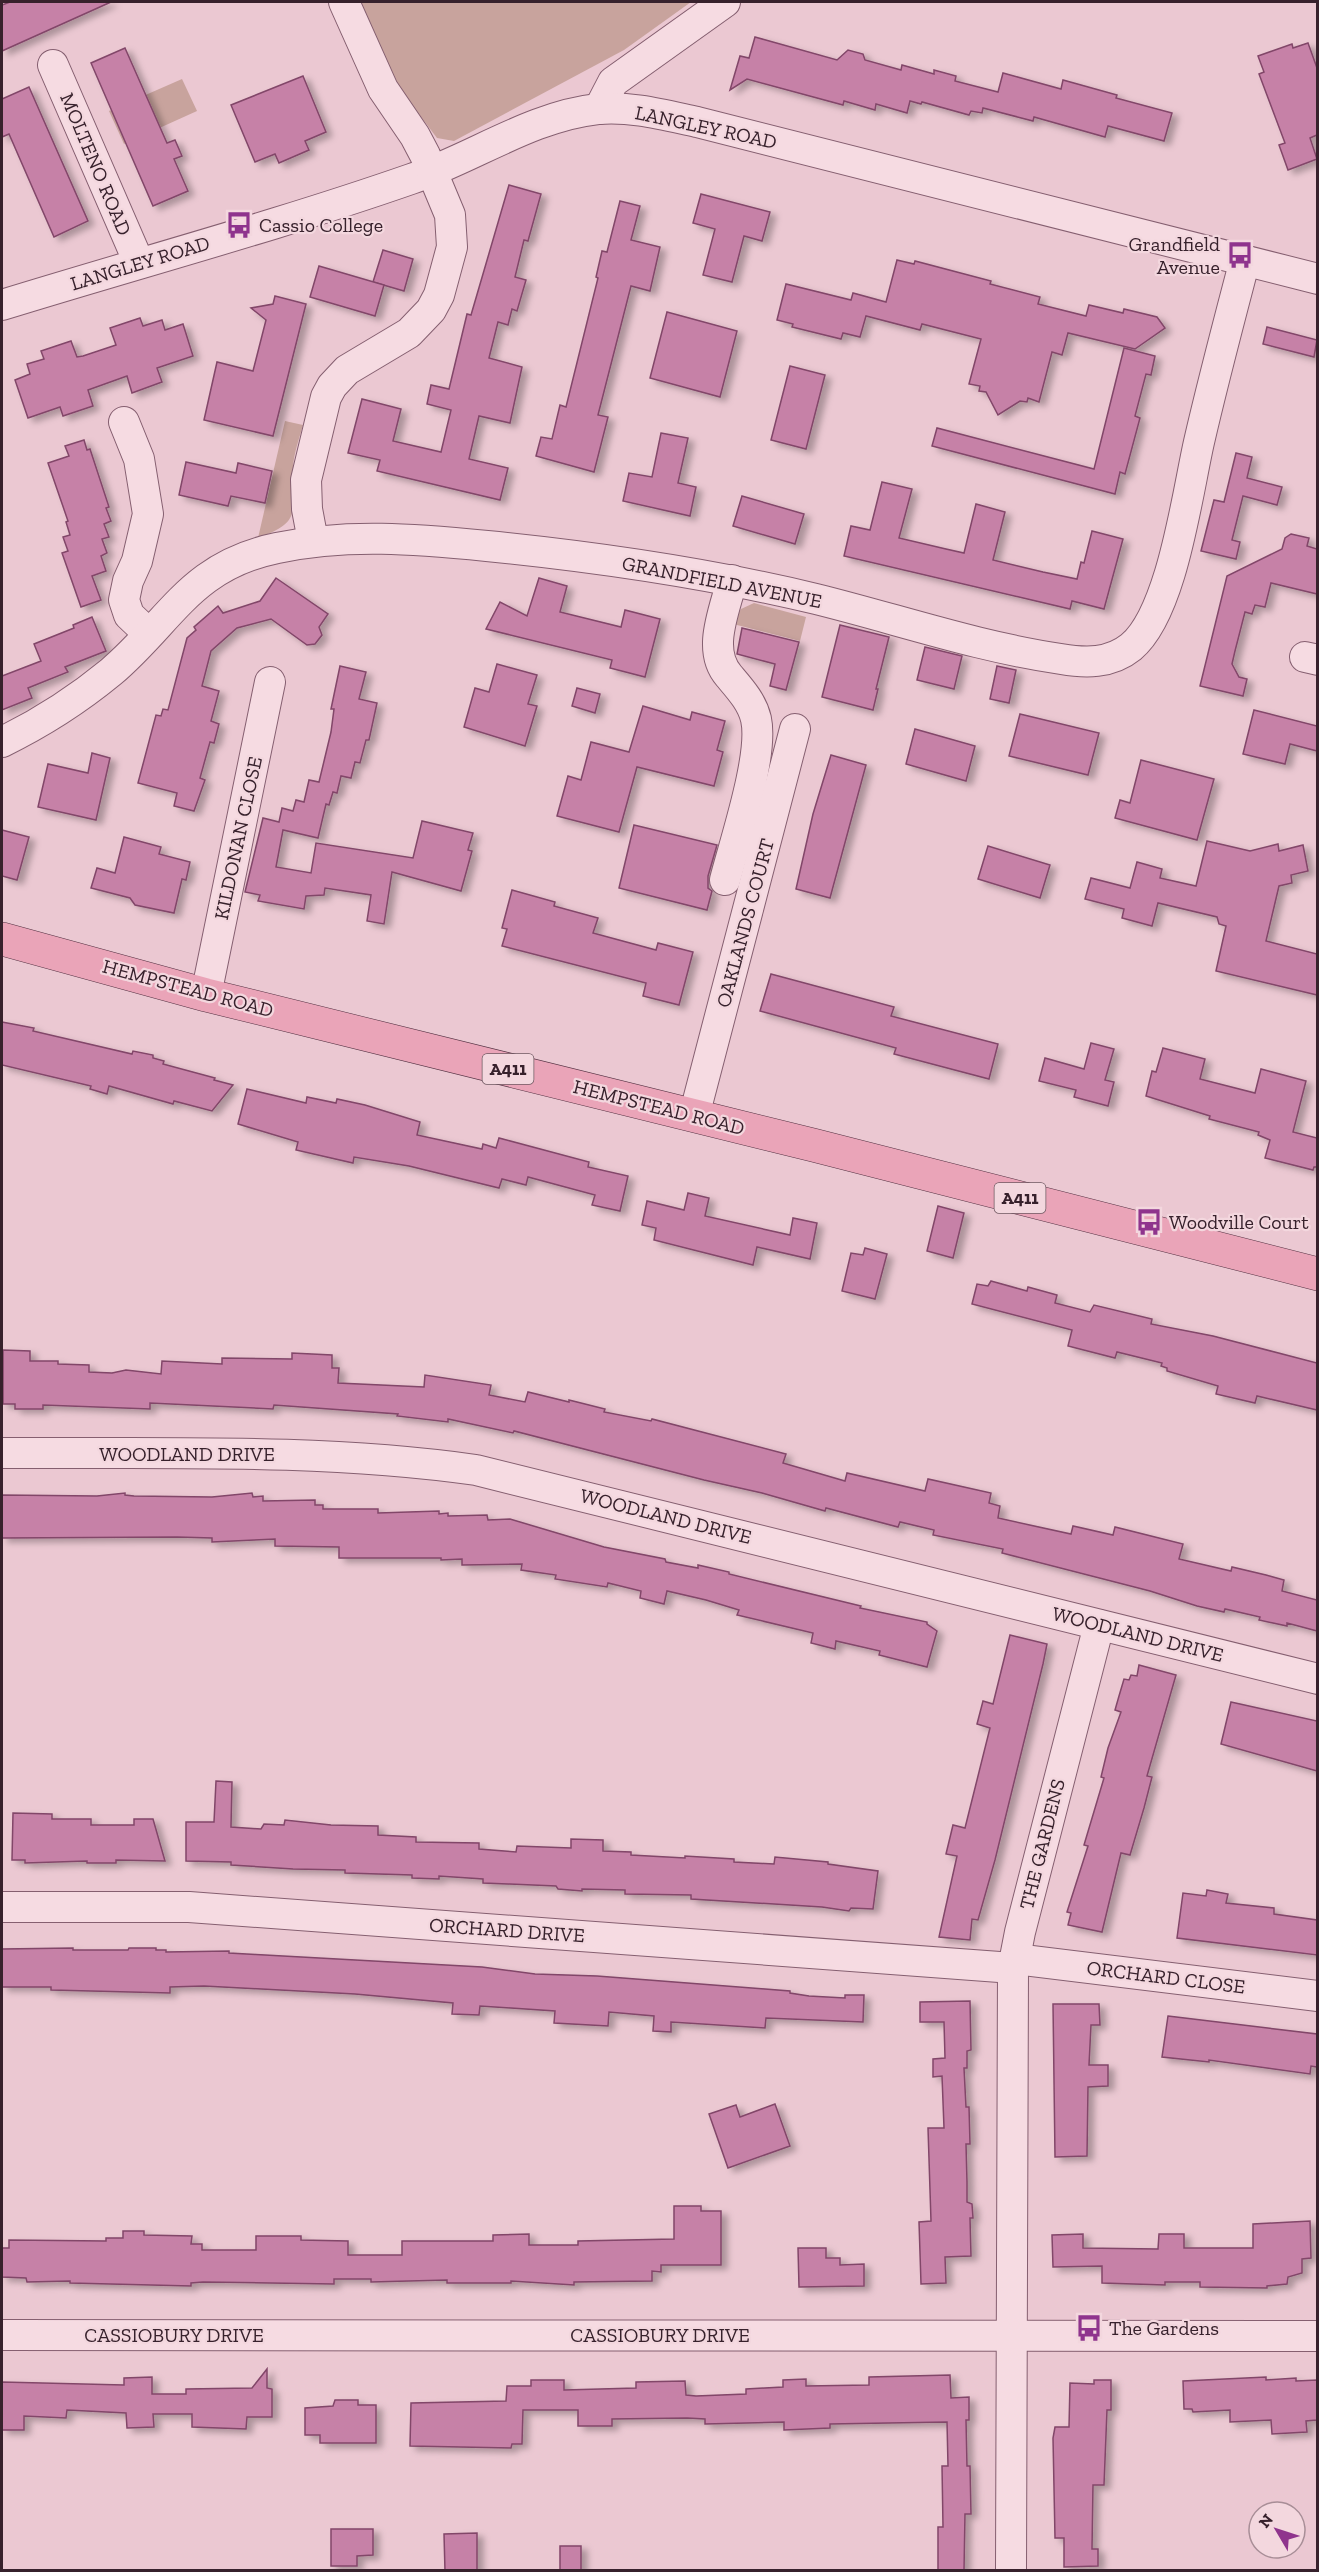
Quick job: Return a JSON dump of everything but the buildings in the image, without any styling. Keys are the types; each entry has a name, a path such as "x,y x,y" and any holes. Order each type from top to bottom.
{"main road":[{"name":"HEMPSTEAD ROAD","path":"2,939 206,994 1317,1274"}],"street":[{"path":"313,541 307,509 306,480 319,424 332,386 357,364 414,328 431,310 439,295 452,247 450,215 432,172 415,136 383,89 344,2"},
{"path":"598,109 613,82 726,2"},
{"name":"MOLTENO ROAD","path":"53,65 139,263"},
{"name":"LANGLEY ROAD","path":"2,305 359,197 432,172 550,120 598,109 645,111 697,122 1317,279"},
{"name":"GRANDFIELD AVENUE","path":"2,742 30,728 114,669 185,594 228,565 255,554 313,541 345,538 424,540 584,556 732,580 1052,658 1100,661 1111,658 1130,647 1153,620 1168,579 1245,260"},
{"path":"124,422 139,459 148,514 137,561 128,581 124,600 129,615 148,633"},
{"path":"725,880 758,750 756,717 742,689 727,674 717,649 732,580"},
{"name":"KILDONAN CLOSE","path":"206,994 270,682"},
{"name":"OAKLANDS COURT","path":"694,1116 795,729"},
{"name":"WOODLAND DRIVE","path":"2,1453 281,1454 372,1458 476,1470 1317,1679"},
{"name":"THE GARDENS","path":"1011,2571 1014,1963 1099,1625"},
{"name":"ORCHARD DRIVE","path":"2,1906 189,1907 1014,1963"},
{"name":"ORCHARD CLOSE","path":"1014,1963 1317,1996"},
{"name":"CASSIOBURY DRIVE","path":"2,2335 1317,2336"}],"shaded area":[{"path":"355,2 691,2 624,50 454,141 437,138 383,67"},
{"path":"182,79 197,111 124,144 109,111"},
{"path":"285,421 303,425 294,462 292,511 290,519 284,525 258,538"},
{"path":"754,603 806,617 800,641 733,624 741,609"}],"place":[{"name":"Cassio College","path":"239,225"},
{"name":"Grandfield Avenue","path":"1240,255"},
{"name":"Woodville Court","path":"1149,1222"},
{"name":"The Gardens","path":"1089,2328"}]}
